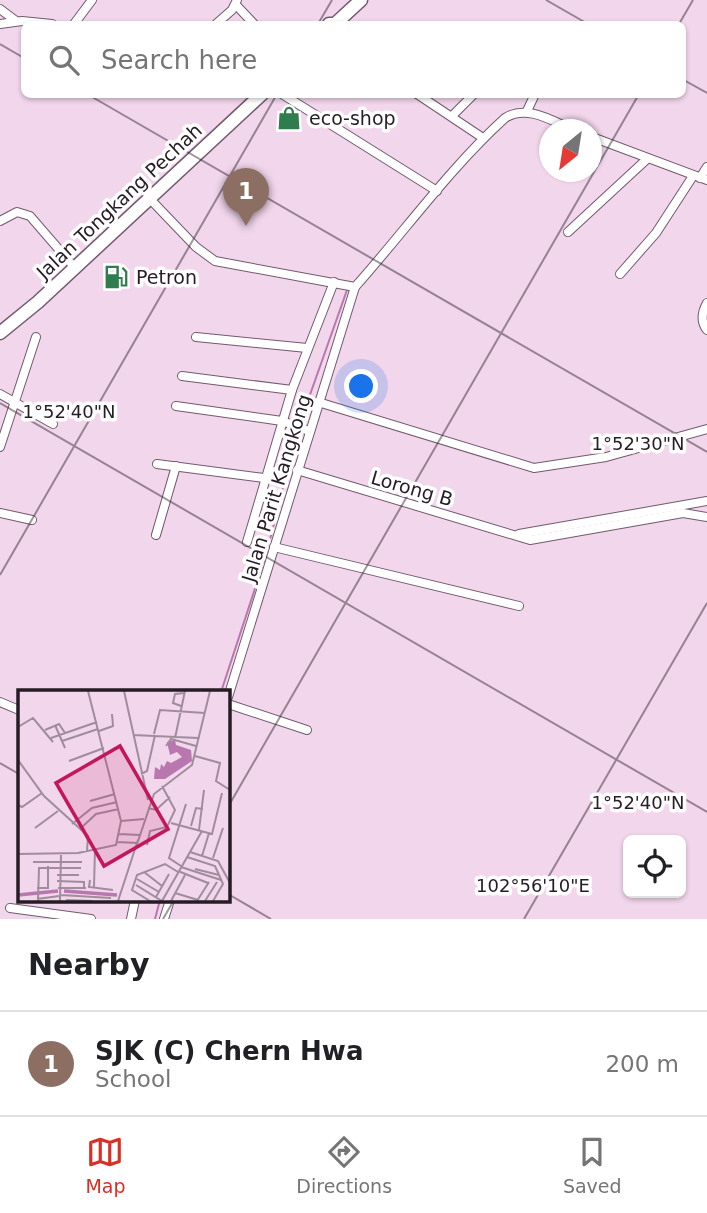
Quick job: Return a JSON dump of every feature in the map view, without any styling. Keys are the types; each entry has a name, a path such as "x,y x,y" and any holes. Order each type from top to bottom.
{"main road":[{"path":"336,21 361,0"},
{"name":"Jalan Tongkang Pechah","path":"0,333 75,268 258,98"}],"street":[{"path":"76,21 92,0"},
{"path":"219,21 236,3 251,21"},
{"path":"0,9 16,21"},
{"path":"0,24 21,21"},
{"path":"288,98 437,191"},
{"path":"423,98 483,138"},
{"path":"452,116 470,98"},
{"path":"527,111 533,98"},
{"path":"150,198 196,247 215,261 355,287 483,138 514,113 527,111 547,119"},
{"path":"602,141 700,178"},
{"path":"568,232 647,159"},
{"path":"620,274 707,167"},
{"path":"0,221 17,212 30,216 75,268"},
{"path":"247,542 292,390 334,282"},
{"name":"Jalan Parit Kangkong","path":"229,694 297,470 306,430 318,402 355,287"},
{"path":"707,303 702,313 703,324 707,330"},
{"path":"0,447 36,337"},
{"path":"196,337 307,348"},
{"path":"182,376 292,390"},
{"path":"0,394 53,424"},
{"path":"318,402 534,468 606,457 707,429"},
{"path":"176,406 282,421 306,430"},
{"path":"157,464 264,478"},
{"path":"156,535 176,466"},
{"name":"Lorong B","path":"297,470 519,534 551,534"},
{"path":"551,534 707,501"},
{"path":"0,513 32,520"},
{"path":"551,534 683,513 707,517"},
{"path":"274,547 519,606"},
{"path":"0,702 18,710"},
{"path":"229,704 307,730"},
{"path":"164,919 169,902"},
{"path":"10,908 91,919"}],"waterway":[{"path":"300,423 347,290"},
{"path":"222,690 266,555 298,429"},
{"path":"155,919 159,902"}],"place":[{"name":"eco-shop","path":"289,118"},
{"name":"SJK (C) Chern Hwa","path":"246,226"},
{"name":"Petron","path":"116,277"}]}
